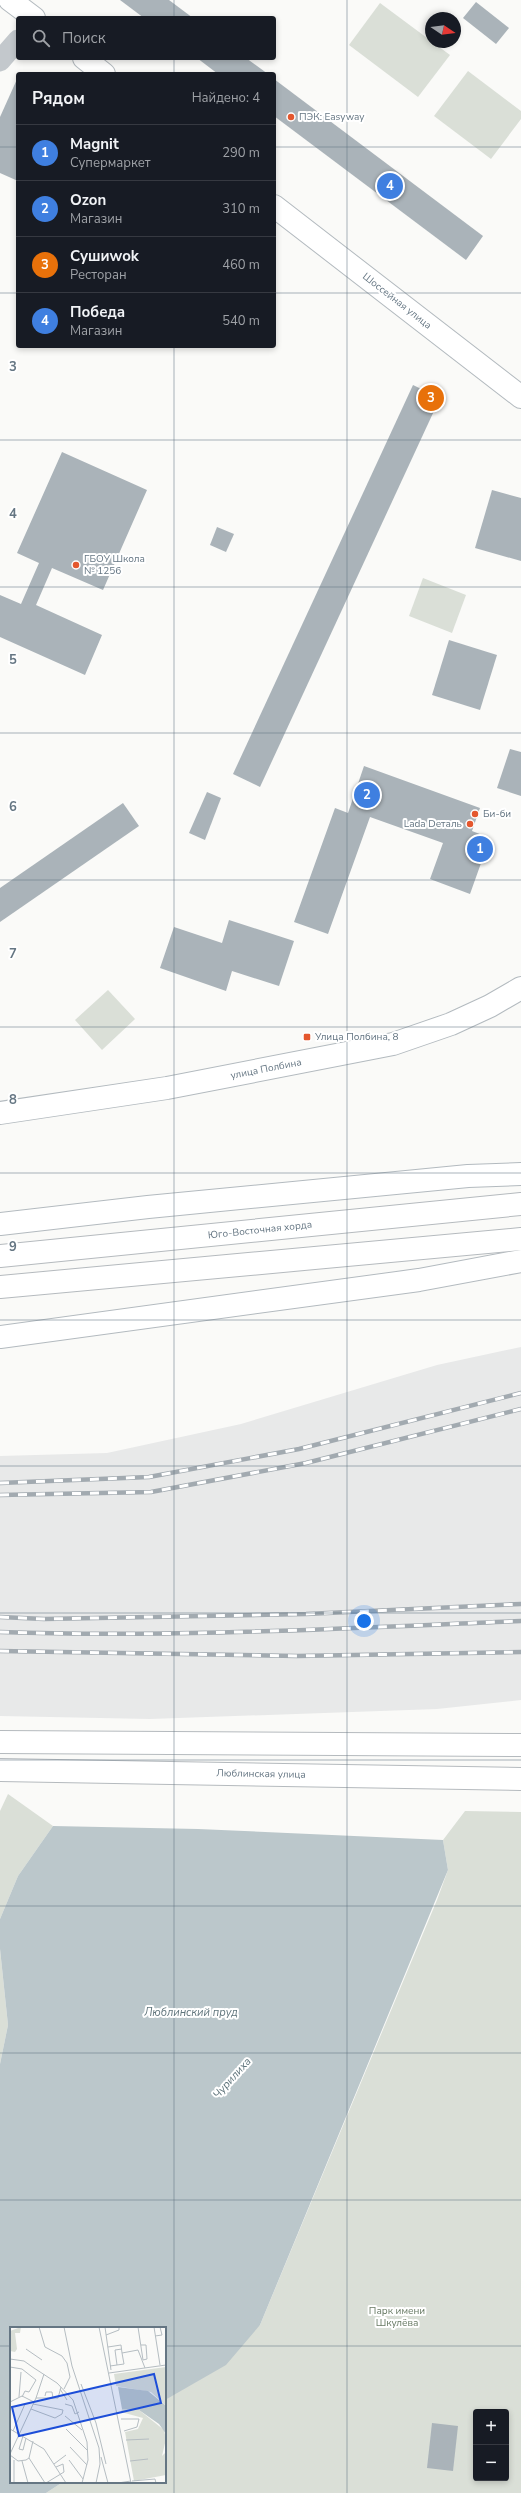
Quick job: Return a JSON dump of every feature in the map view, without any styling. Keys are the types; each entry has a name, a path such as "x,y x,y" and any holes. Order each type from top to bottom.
{"main road":[{"path":"10,0 31,16"},
{"path":"86,60 102,72"},
{"name":"Шоссейная улица","path":"276,208 521,397"},
{"name":"улица Полбина","path":"0,1113 167,1088 393,1044 451,1024 490,1006 521,988"},
{"path":"0,1224 148,1207 468,1176 521,1174"},
{"name":"Юго-Восточная хорда","path":"0,1256 521,1204"},
{"path":"0,1287 521,1239"},
{"path":"0,1337 419,1280 521,1261"},
{"path":"0,1742 521,1745"},
{"name":"Люблинская улица","path":"0,1770 521,1779"}],"street":[{"path":"0,61 16,42"}],"shaded area":[{"path":"521,1347 521,1700 437,1709 150,1719 0,1716 0,1456 107,1453 241,1424 437,1365"}],"green space":[{"path":"380,3 425,36 425,48 441,48 450,55 418,97 349,45"},
{"path":"468,71 521,111 521,119 491,159 434,116"},
{"path":"423,578 466,595 452,633 409,616"},
{"path":"108,990 135,1019 102,1050 75,1020"},
{"path":"8,1794 53,1826 18,1876 0,1919 0,1811"},
{"name":"Парк имени Шкулёва","path":"465,1811 521,1812 521,2493 46,2493 61,2483 166,2483 166,2399 260,2325 437,1900 448,1870 443,1840"},
{"path":"0,1949 8,2025 0,2064"}],"water":[{"name":"Люблинский пруд","path":"53,1826 198,1829 443,1840 448,1870 260,2325 226,2365 166,2399 166,2327 10,2327 10,2483 61,2483 46,2493 0,2493 0,2064 8,2025 0,1949 0,1919 18,1876"}],"building":[{"path":"120,0 169,0 190,16 141,16"},
{"path":"476,2 509,28 496,44 463,18"},
{"path":"200,60 249,60 265,72 215,72"},
{"path":"16,81 16,180 0,173 0,117"},
{"path":"276,81 483,236 466,260 276,118"},
{"path":"413,385 440,398 260,787 233,774"},
{"name":"ГБОУ Школа № 1256","path":"62,452 147,490 103,590 52,568 36,605 102,635 85,675 0,637 0,595 21,604 39,563 17,553"},
{"path":"492,490 521,498 521,561 475,548"},
{"path":"217,527 234,534 226,552 210,545"},
{"path":"449,640 497,655 480,710 432,695"},
{"path":"510,749 521,752 521,796 497,788"},
{"path":"364,766 480,808 472,831 490,838 470,894 430,879 443,843 370,817 328,934 294,922 335,808 348,813"},
{"path":"207,792 221,798 205,840 189,833"},
{"path":"123,803 139,826 0,922 0,888"},
{"path":"229,920 294,941 279,986 232,971 226,991 160,968 174,927 222,943"},
{"path":"432,2423 458,2426 453,2471 427,2468"}],"railway":[{"path":"0,1483 149,1477 299,1449 521,1393"},
{"path":"0,1495 151,1492 306,1463 521,1409"},
{"path":"0,1617 44,1619 306,1614 521,1604"},
{"path":"0,1632 65,1634 195,1633 521,1621"},
{"path":"0,1651 297,1656 521,1652"}],"place":[{"name":"ПЭК: Easyway","path":"291,117"},
{"name":"Победа","path":"390,186"},
{"name":"Сушиwok","path":"431,398"},
{"name":"ГБОУ Школа № 1256","path":"76,565"},
{"name":"Ozon","path":"367,795"},
{"name":"Би-би","path":"475,814"},
{"name":"Lada Dеталь","path":"470,824"},
{"name":"Magnit","path":"480,849"},
{"name":"Улица Полбина, 8","path":"307,1037"}],"water label":[{"name":"Чурилиха","path":"232,2078"}]}
